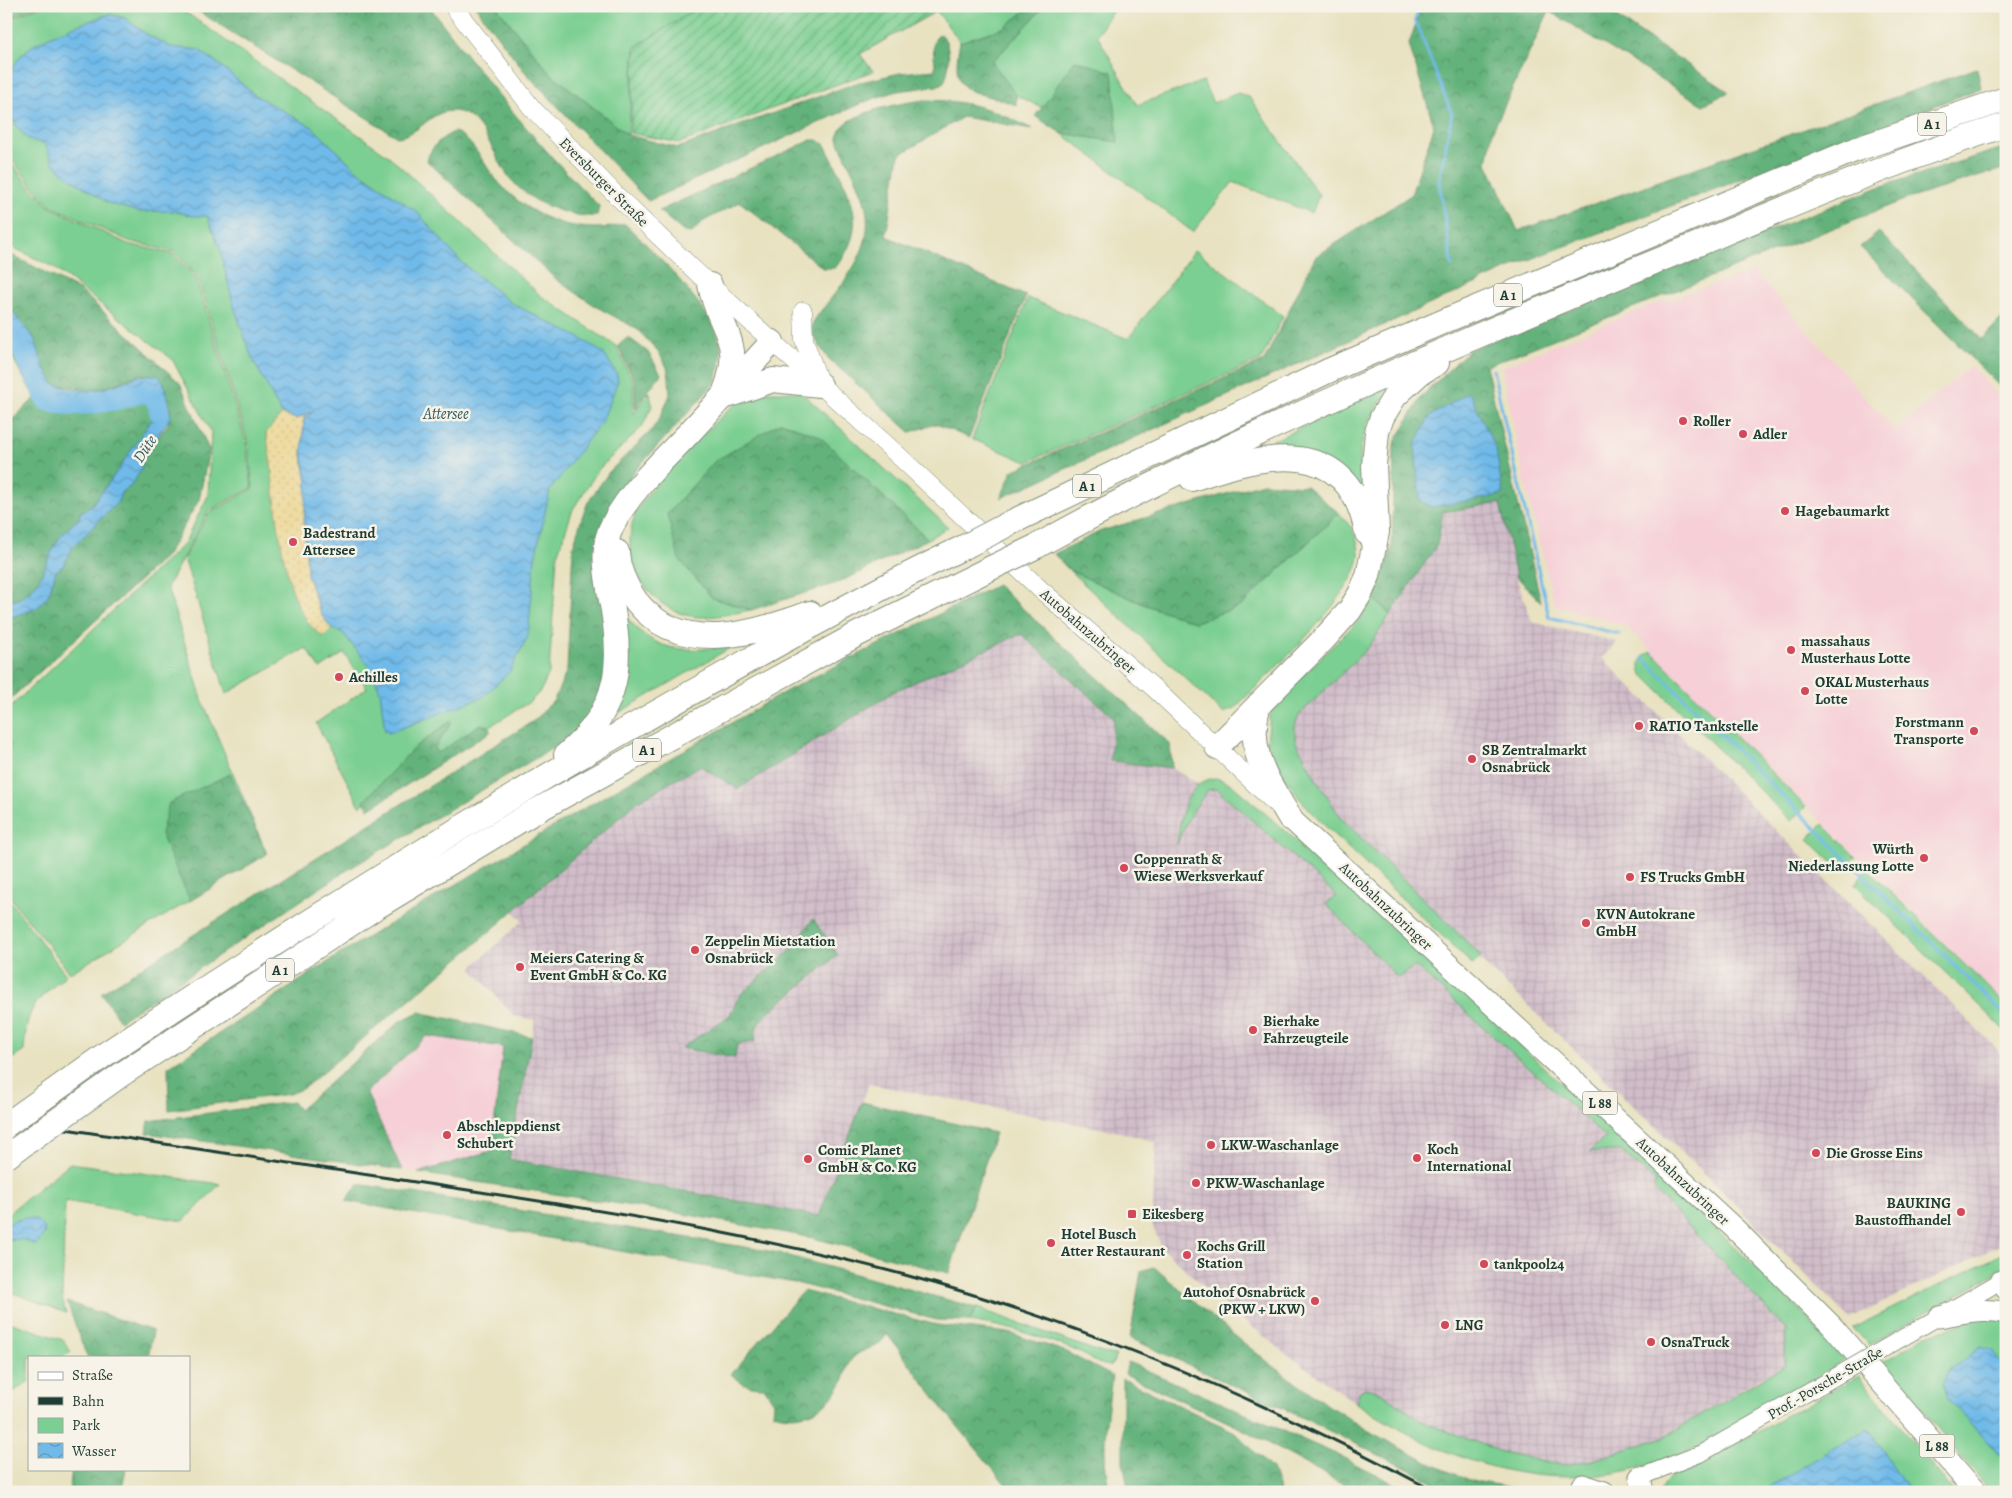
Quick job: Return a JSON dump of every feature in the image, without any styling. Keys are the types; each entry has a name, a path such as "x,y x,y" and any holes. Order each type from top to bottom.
{"highway":[{"name":"A 1","path":"6,1125 106,1053 276,941 522,791 723,674 895,580 1328,371 1857,149 2006,99"},
{"name":"A 1","path":"6,1156 122,1074 378,906 534,812 856,634 1037,546 1187,468 1339,394 1790,207 1953,142 2006,125"},
{"path":"710,286 714,308 730,338 734,354 732,374 723,397"},
{"path":"1217,747 1350,610 1368,576 1377,532 1374,450 1382,417 1395,396 1420,372 1508,323"},
{"path":"522,791 577,745 590,731 602,714 615,683 618,639 606,559 612,525 638,486 723,397 772,342"},
{"path":"723,397 773,380 820,385"},
{"path":"1037,546 1085,527 1161,490 1197,477 1247,461 1287,457 1311,461 1330,469 1348,486 1361,508 1371,558"},
{"path":"622,511 617,555 622,576 630,593 649,616 672,630 687,635 709,637 738,634 783,623 895,580"},
{"path":"1259,704 1253,721 1253,744 1266,777 1290,818"},
{"name":"Autobahnzubringer","path":"1290,818 1742,1236 1832,1326 1976,1492"},
{"path":"1939,1317 1993,1309 2006,1313"},
{"path":"1583,1486 1604,1492"}],"main road":[{"name":"Eversburger Straße","path":"453,6 532,108 619,198 710,286 772,342"},
{"path":"803,311 804,340 820,385"},
{"name":"Autobahnzubringer","path":"772,342 1040,589 1217,747 1290,818"}],"street":[{"name":"Prof.-Porsche-Straße","path":"1642,1484 1702,1453 1939,1317 2004,1283"}],"shaded area":[{"path":"1754,271 1895,431 1970,366 2006,404 2006,1005 1626,626 1555,606 1524,478 1502,367 1649,306"},
{"path":"1501,503 1516,576 1532,622 1617,642 1602,658 2006,1058 2006,1242 1850,1319 1708,1177 1479,959 1481,956 1341,818 1316,779 1295,740 1295,725 1300,714 1368,648 1437,545 1443,512"},
{"path":"1012,599 1170,744 1172,768 1208,790 1217,789 1656,1182 1823,1347 1762,1377 1664,1437 1593,1460 1562,1465 1502,1452 1423,1422 1381,1392 1359,1392 1356,1403 1284,1352 1226,1306 1162,1248 1152,1224 1156,1142 1124,1133 869,1084 819,1216 508,1158 535,1020 514,1016 471,968 522,921 512,909 638,801 799,710"},
{"path":"427,1036 504,1047 491,1151 418,1173 402,1170 366,1092"}],"green space":[{"path":"6,6 37,6 6,18"},
{"name":"Attersee","path":"41,6 174,6 191,16 390,157 541,296 616,346 633,382 633,414 650,392 652,406 642,427 599,469 573,509 557,556 549,673 541,690 531,701 360,806 316,723 367,688 344,653 320,669 306,648 226,694 184,558 209,513 253,489 248,442 198,277 174,252 129,241 49,205 30,184 6,149 6,20"},
{"path":"190,6 429,6 511,109 554,159 599,206 597,216 585,216 560,211 535,200 524,192 507,174 486,136 472,119 464,114 454,111 438,114 413,132 397,137"},
{"path":"475,6 496,6 550,73 628,135 678,148 856,83 900,73 935,70 934,45 935,40 941,34 947,44 949,58 943,84 897,91 864,102 648,201 525,72"},
{"path":"496,6 701,6 635,47 628,135 550,73"},
{"path":"701,6 933,6 937,11 860,54 873,71 680,143 630,133 635,47"},
{"path":"933,6 1032,6 1003,28 960,42"},
{"path":"1032,6 1045,6 992,62 1016,95 1016,105 968,89 961,83 958,74 957,61 960,42 1003,28"},
{"path":"1045,6 1116,6 1097,35 1137,105 1203,81 1213,103 1238,93 1249,97 1319,195 1312,213 1233,182 1193,232 1061,133 1118,142 1075,60 1042,108 1016,95 992,62"},
{"path":"1422,6 1600,6 1729,92 1703,105 1549,11 1493,130 1487,163 1518,231 1977,68 1981,88 1521,263 1001,498 1012,471 1264,361 1315,257 1411,195 1434,127 1409,44"},
{"path":"1075,60 1112,72 1118,142 1061,133 1035,116"},
{"path":"925,100 955,102 980,107 1032,129 963,117 899,155 886,236 1026,296 969,438 936,424 910,432 827,357 810,331 816,317 856,263 865,241 867,230 866,208 863,198 838,139 841,129 849,121 874,110"},
{"path":"454,132 460,134 471,144 494,177 507,191 537,213 570,225 588,228 625,224 664,263 694,297 715,329 720,343 720,364 714,384 634,472 608,511 609,677 586,722 563,742 344,872 120,1021 101,993 535,720 554,700 567,670 573,547 582,517 588,502 609,472 650,432 660,418 670,395 667,367 658,351 637,329 597,307 557,280 427,161 428,156 437,144"},
{"path":"811,140 818,140 825,145 848,192 852,207 854,221 853,236 846,252 835,268 823,268 740,202 702,222 692,233 684,232 659,211"},
{"path":"2006,147 2006,168 1904,200 1486,366 1541,602 1516,576 1500,503 1443,512 1437,545 1390,615 1374,599 1392,548 1394,444 1422,396 1469,350 1879,187"},
{"path":"6,154 28,185 48,206 128,244 173,254 196,278 246,442 252,488 208,511 167,587 203,702 267,854 70,973 10,897 6,898 6,750 11,746 6,738 6,711 184,544 208,496 211,432 172,359 53,267 6,244"},
{"path":"1879,232 1982,339 2006,314 2006,354 2000,359 2006,367 2006,393 1860,247"},
{"path":"1195,250 1283,316 1261,360 1027,462 972,439 1028,298 1128,339"},
{"path":"6,252 81,291 180,383 209,450 199,500 167,555 6,703 6,619 36,608 48,596 56,571 64,565 72,548 117,503 122,492 131,486 141,470 142,461 168,424 171,409 163,381 141,374 105,388 90,390 54,384 44,367 34,338 11,310 6,309"},
{"path":"6,325 12,329 44,392 115,403 143,391 152,400 155,415 90,508 80,512 79,518 58,540 40,578 34,586 18,599 6,603 6,426 35,398 6,346"},
{"path":"628,337 648,352 661,374 635,409 635,382 618,346"},
{"path":"1390,387 1367,424 1360,451 1364,500 1342,471 1237,457"},
{"path":"751,392 801,392 948,527 928,539 819,436 712,598 751,610 698,617 680,613 664,605 650,593 640,578 633,562 630,544 632,526 638,509 654,487 692,445 725,413"},
{"path":"781,422 819,436 928,539 840,582 751,610 712,598 679,559 667,514 715,461"},
{"path":"1263,483 1306,486 1339,513 1241,606 1195,622 1143,604 1069,570 1054,554 1101,531"},
{"path":"1339,513 1353,531 1359,553 1355,570 1344,590 1328,612 1287,657 1234,709 1223,713 1069,570 1143,604 1195,622 1241,606"},
{"path":"997,585 1170,744 1172,768 1110,761 1114,718 1021,634 895,691 738,789 700,766 638,801 471,948 304,1088 289,1094 169,1110 168,1067 351,947 790,689"},
{"path":"1374,599 1390,615 1368,648 1300,714 1295,725 1295,740 1316,779 1341,818 1481,956 1473,965 1330,831 1299,798 1274,762 1267,741 1271,707 1359,620"},
{"path":"620,608 644,635 670,647 700,649 735,645 615,715 626,685 628,658"},
{"path":"1652,652 1806,807 1791,821 1641,673 1641,660 1645,655"},
{"path":"451,721 451,724 435,747 436,753 442,751 480,724 489,726 490,732 369,809 364,801 415,747"},
{"path":"230,774 267,854 190,901 161,834 169,803"},
{"path":"1216,778 1231,784 1312,854 1639,1155 1804,1314 1845,1359 1730,1431 1681,1454 1656,1463 1615,1473 1575,1477 1537,1475 1499,1469 1463,1458 1427,1443 1356,1403 1359,1392 1365,1388 1381,1392 1423,1422 1502,1452 1562,1465 1593,1460 1664,1437 1785,1365 1786,1330 1654,1189 1656,1182 1621,1151 1589,1152 1606,1137 1415,966 1398,978 1326,904 1337,896 1217,789 1208,790 1198,803 1186,823 1177,845 1182,814 1190,794 1205,781"},
{"path":"1823,824 1856,857 1844,868 1839,869 1808,839"},
{"path":"1867,869 2006,1005 2006,1032 1855,884"},
{"path":"10,901 66,975 34,1007 27,1024 24,1051 6,1063 6,903"},
{"path":"813,919 838,955 765,1015 757,1026 754,1042 737,1044 735,1058 681,1048 729,1016 740,995 790,951"},
{"path":"419,1012 532,1037 509,1159 819,1216 862,1102 995,1133 949,1273 813,1238 678,1213 418,1173 491,1151 503,1047 427,1036 366,1092 402,1170 147,1133 149,1121 293,1102 299,1110 400,1021"},
{"path":"70,1163 220,1184 184,1221 65,1201 62,1298 66,1313 6,1290 6,1215"},
{"path":"358,1184 775,1252 977,1308 969,1321 937,1320 800,1284 346,1201"},
{"path":"2006,1252 2006,1267 1869,1345 1853,1328"},
{"path":"1154,1267 1243,1343 1338,1412 1440,1468 1467,1478 1523,1492 1450,1492 1414,1472 1282,1408 1130,1338 1141,1271"},
{"path":"803,1291 937,1325 1009,1333 1064,1351 1112,1376 1105,1448 1105,1463 1110,1492 1012,1492 945,1411 887,1334 876,1346 853,1357 837,1391 823,1406 814,1411 795,1416 773,1413 774,1402 764,1387 746,1384 731,1374"},
{"path":"67,1302 153,1331 148,1356 87,1356"},
{"path":"977,1308 1102,1353 1116,1355 1112,1365 1103,1365 1077,1351 1037,1336 969,1321"},
{"path":"1986,1316 2006,1321 2006,1492 1991,1492 1987,1488 1883,1362 1927,1335"},
{"path":"6,1321 63,1340 71,1352 65,1356 28,1356 28,1382 6,1397"},
{"path":"1128,1362 1338,1455 1410,1492 1358,1492 1236,1426 1125,1374"},
{"path":"1859,1376 1954,1492 1660,1492 1664,1483 1671,1477 1705,1461"},
{"path":"1123,1379 1235,1432 1272,1469 1280,1492 1129,1492 1123,1463"},
{"path":"72,1470 126,1470 121,1492 69,1492"}],"sand":[{"name":"Badestrand Attersee","path":"317,409 304,442 302,456 307,482 306,540 309,577 321,612 332,629 323,637 307,621 297,602 289,580 283,556 266,433 282,414 296,419"}],"water":[{"name":"Attersee","path":"109,14 125,18 146,34 171,47 199,50 255,95 312,127 357,170 417,212 461,262 511,303 580,338 603,353 616,372 618,381 602,421 550,490 535,558 528,636 510,671 483,697 389,733 385,731 380,691 370,667 342,632 332,629 322,616 307,575 304,521 307,481 302,452 304,418 314,411 296,419 282,414 252,358 233,304 220,249 207,216 193,216 174,211 139,212 108,203 67,176 53,163 45,144 28,138 16,125 7,103 6,91 12,69 18,59 27,50 43,40"},
{"path":"6,309 11,310 34,338 44,367 54,384 73,389 92,390 112,386 142,375 157,375 163,381 171,416 142,461 141,470 131,486 122,492 117,503 72,548 64,565 56,571 48,596 37,608 6,619 6,603 18,599 34,586 40,578 58,540 79,518 80,513 90,507 111,480 155,415 152,400 143,391 114,403 97,406 77,406 50,397 44,392 12,329 6,325"},
{"path":"1469,392 1496,449 1503,495 1431,507 1420,501 1415,446 1429,417"},
{"path":"26,1218 35,1219 44,1227 45,1233 36,1245 25,1240 10,1239 6,1234 6,1227 13,1221"},
{"path":"1981,1347 1992,1350 2006,1373 2006,1462 1947,1398 1943,1384 1950,1369"},
{"path":"1868,1428 1910,1492 1761,1492"}],"waterway":[{"path":"1420,6 1415,20 1452,114 1439,182 1452,266"},
{"name":"Düte","path":"6,326 16,339 47,401 64,404 93,404 150,393 159,405 159,412"},
{"path":"1493,370 1549,617 1619,634"},
{"path":"1643,658 2006,1016"}],"railway":[{"path":"6,1120 494,1194 671,1223 730,1234 905,1275 1042,1317 1176,1368 1308,1427 1436,1492"}],"place":[{"name":"Roller","path":"1683,421"},
{"name":"Adler","path":"1743,434"},
{"name":"Hagebaumarkt","path":"1785,511"},
{"name":"Badestrand Attersee","path":"293,542"},
{"name":"massahaus Musterhaus Lotte","path":"1791,650"},
{"name":"Achilles","path":"339,677"},
{"name":"OKAL Musterhaus Lotte","path":"1805,691"},
{"name":"RATIO Tankstelle","path":"1639,726"},
{"name":"Forstmann Transporte","path":"1974,731"},
{"name":"SB Zentralmarkt Osnabrück","path":"1472,759"},
{"name":"Würth Niederlassung Lotte","path":"1924,858"},
{"name":"Coppenrath & Wiese Werksverkauf","path":"1124,868"},
{"name":"FS Trucks GmbH","path":"1630,877"},
{"name":"KVN Autokrane GmbH","path":"1586,923"},
{"name":"Zeppelin Mietstation Osnabrück","path":"695,950"},
{"name":"Meiers Catering & Event GmbH & Co. KG","path":"520,967"},
{"name":"Bierhake Fahrzeugteile","path":"1253,1030"},
{"name":"Abschleppdienst Schubert","path":"447,1135"},
{"name":"LKW-Waschanlage","path":"1211,1145"},
{"name":"Die Grosse Eins","path":"1816,1153"},
{"name":"Koch International","path":"1417,1158"},
{"name":"Comic Planet GmbH & Co. KG","path":"808,1159"},
{"name":"PKW-Waschanlage","path":"1196,1183"},
{"name":"BAUKING Baustoffhandel","path":"1961,1212"},
{"name":"Eikesberg","path":"1132,1214"},
{"name":"Hotel Busch Atter Restaurant","path":"1051,1243"},
{"name":"Kochs Grill Station","path":"1187,1255"},
{"name":"tankpool24","path":"1484,1264"},
{"name":"Autohof Osnabrück (PKW + LKW)","path":"1315,1301"},
{"name":"LNG","path":"1445,1325"},
{"name":"OsnaTruck","path":"1651,1342"}]}
